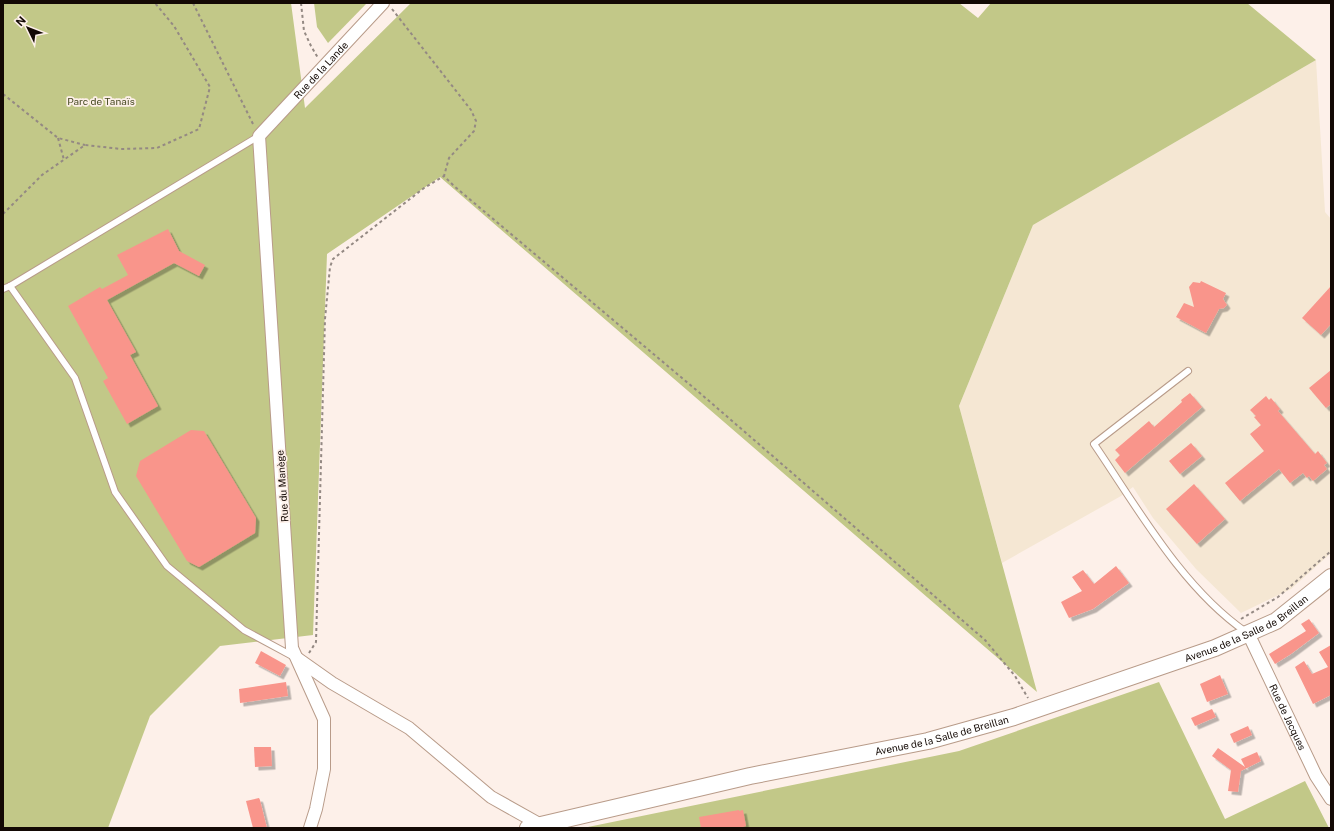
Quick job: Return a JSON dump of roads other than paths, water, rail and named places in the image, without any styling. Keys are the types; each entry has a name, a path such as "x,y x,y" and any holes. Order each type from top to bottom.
{"street":[{"name":"Rue de la Lande","path":"258,136 323,66 387,6"},
{"name":"Rue du Manège","path":"258,136 292,648 300,661 324,719 324,769 316,809 310,828"},
{"name":"Avenue de la Salle de Breillan","path":"534,826 750,776 928,741 1035,710 1215,648 1276,621 1331,577"},
{"name":"Rue de Jacques","path":"1248,633 1316,776 1331,799"},
{"path":"300,661 332,684 410,728 491,797 534,826"}],"lane":[{"path":"3,289 258,136"},
{"path":"10,286 75,378 115,492 167,566 244,630 300,661"},
{"path":"1188,371 1094,444 1166,549 1191,582 1234,623 1248,633"}],"park label":[{"name":"Parc de Tanaïs","path":"101,101"}]}
